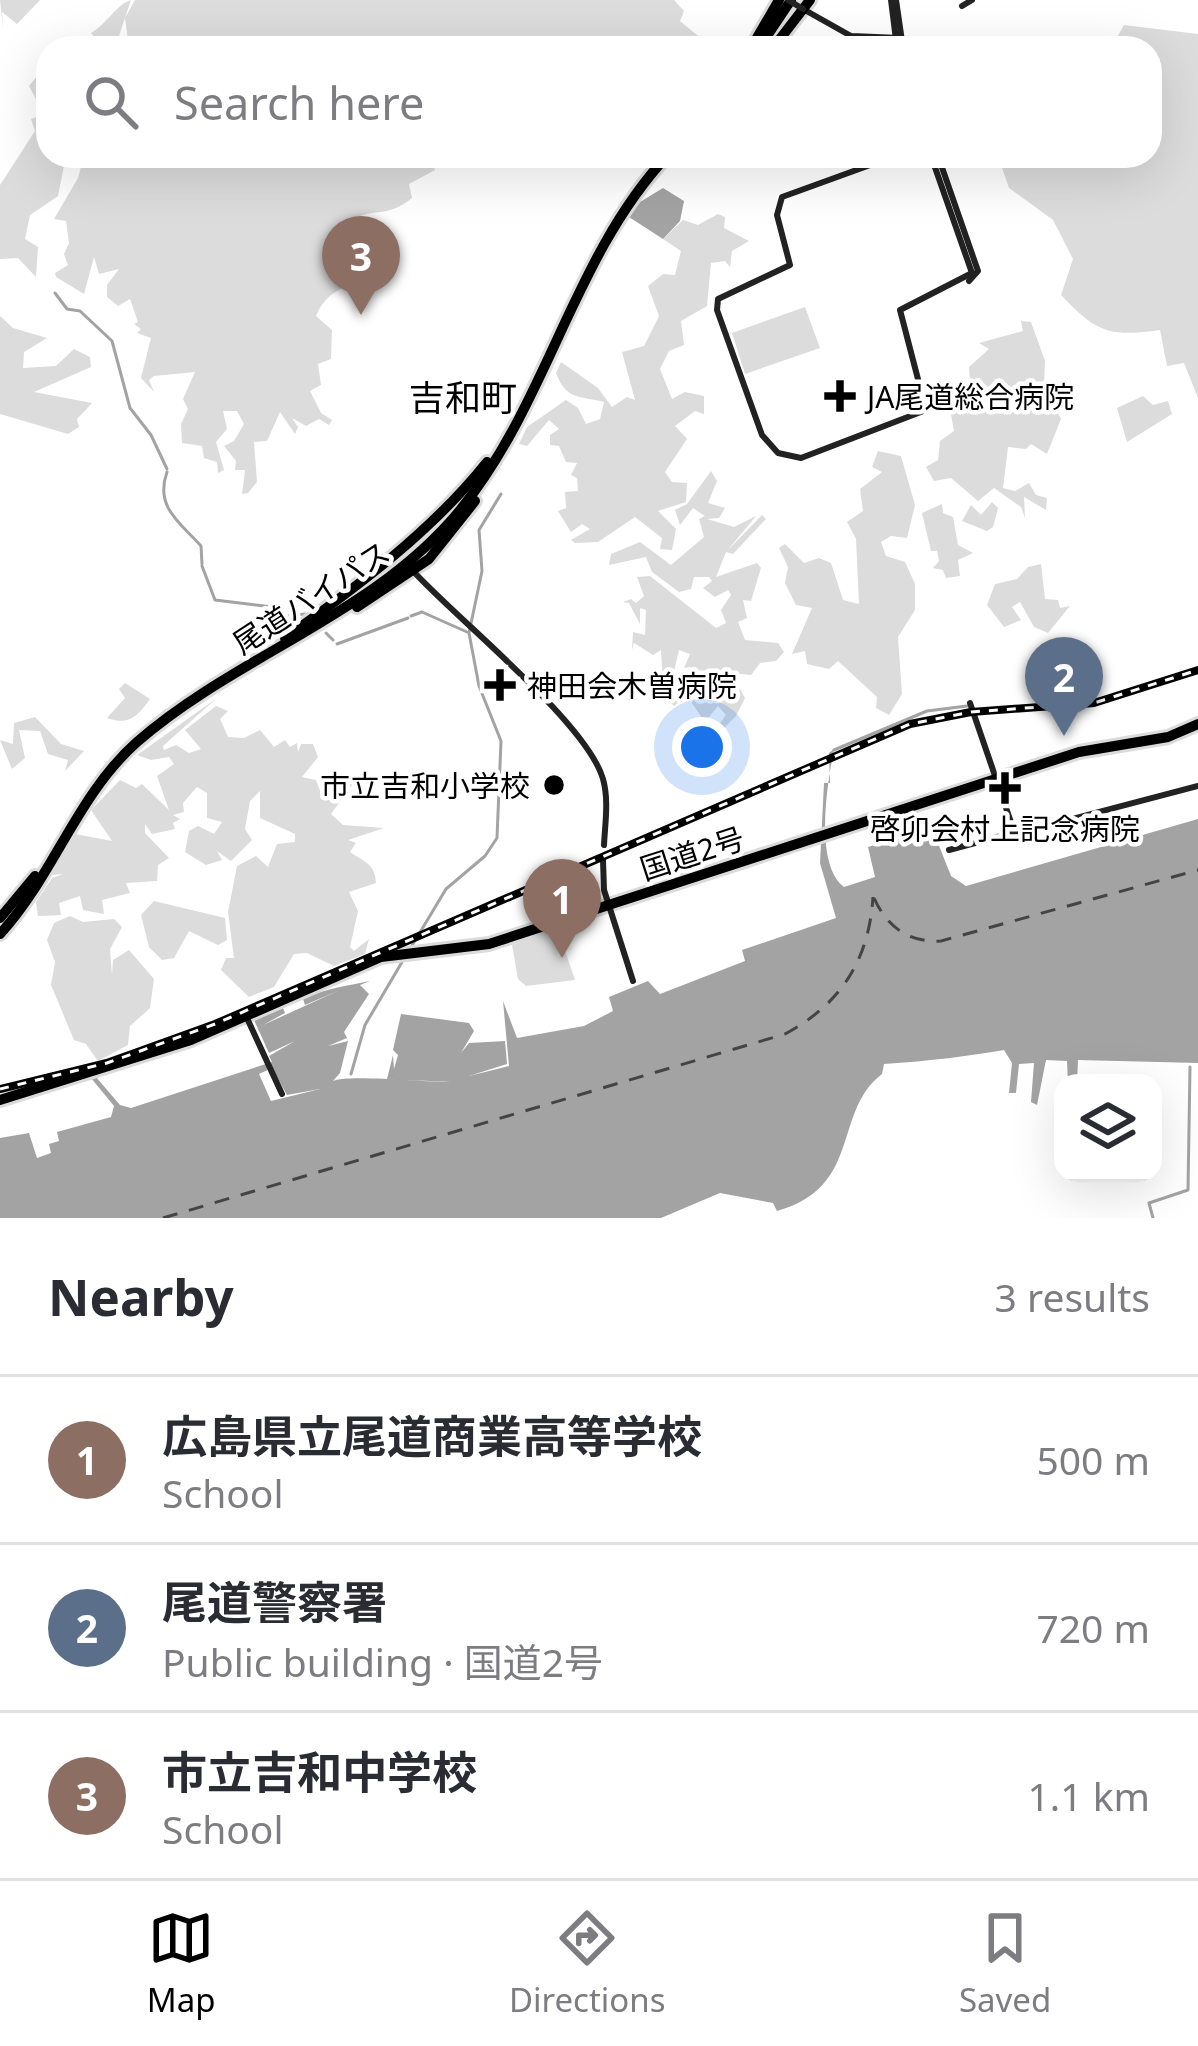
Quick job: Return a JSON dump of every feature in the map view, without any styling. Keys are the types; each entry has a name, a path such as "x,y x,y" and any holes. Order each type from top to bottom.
{"highway":[{"path":"766,36 778,0"},
{"path":"772,36 799,3"},
{"name":"尾道バイパス","path":"50,858 92,788 130,745 357,587 434,521 497,449 600,243 655,168"},
{"name":"尾道バイパス","path":"50,858 122,756 160,723 340,612 410,561 463,507 515,428 612,232 656,168"},
{"path":"214,689 414,572 467,514 515,428"},
{"name":"国道2号","path":"0,1100 191,1040 381,957 489,944 1079,752 1198,728"},
{"path":"0,922 50,858"},
{"path":"0,922 50,858"}],"street":[{"path":"894,0 897,36"},
{"path":"962,6 973,0"},
{"path":"799,3 851,36"},
{"path":"861,168 782,196 776,210 790,266 718,298 717,310 771,449 801,458 924,414 927,398 899,315 905,303 972,273 938,168"},
{"path":"414,572 561,719 596,762 604,784 604,845"},
{"path":"970,703 1012,833"},
{"path":"949,850 1198,785"},
{"path":"603,860 608,905 633,981"},
{"path":"247,1016 282,1094"}],"shaded area":[{"path":"0,0 40,0 17,24 2,12 3,29"},
{"path":"131,0 119,36 93,36 91,33"},
{"path":"135,0 674,0 684,11 680,21 698,36 127,36 125,18"},
{"path":"1124,25 1198,34 1198,398 1184,363 1167,366 1160,330 1105,329 1061,295 1073,259 1053,220 1009,188 1002,168 1162,168 1162,36 1118,36"},
{"path":"36,117 36,168 64,168 58,196 30,215 25,239 38,247 36,277 18,258 0,259 0,185 35,131 31,119"},
{"path":"81,168 434,168 409,184 412,198 396,208 356,218 384,224 378,237 357,242 378,247 359,252 362,261 386,275 387,284 345,287 321,306 316,316 332,330 331,359 318,364 321,385 310,391 321,413 332,420 329,425 319,419 306,426 292,418 298,427 295,434 280,412 267,441 254,442 257,482 248,493 242,494 245,470 235,470 236,461 224,446 234,441 244,424 237,411 223,411 227,429 216,442 224,470 218,473 217,462 204,458 202,446 182,443 181,424 188,409 183,399 195,372 154,376 149,380 154,392 141,378 151,338 137,333 141,329 134,324 138,322 130,299 118,306 107,297 107,285 119,269 99,274 94,257 84,294 56,277 68,265 64,254 69,243 66,221 54,219"},
{"path":"663,188 684,201 680,221 663,239 629,217 640,202"},
{"path":"718,214 725,217 724,228 749,241 732,251 730,267 725,261 711,263 707,306 681,321 684,345 669,351 660,369 672,399 685,392 704,396 704,414 695,411 675,426 687,439 665,472 672,482 687,483 686,502 658,511 676,529 672,550 660,549 662,538 635,517 598,542 575,543 571,540 590,529 582,524 571,532 558,511 566,508 565,492 578,491 577,478 571,475 577,463 566,462 559,446 550,445 550,435 559,429 549,420 527,446 519,444 527,427 566,400 578,408 586,424 600,419 604,402 576,396 565,388 556,373 561,362 598,388 612,407 627,397 635,400 622,352 644,346 659,316 648,286 663,274 675,275 681,251 663,239 683,220 698,225"},
{"path":"805,307 820,348 745,374 732,333"},
{"path":"0,316 13,328 47,338 24,352 23,368 56,366 74,349 90,357 91,367 34,392 92,403 77,419 79,427 68,434 0,414"},
{"path":"1021,321 1031,322 1045,361 1044,385 1061,419 1047,454 1031,444 1026,449 1008,447 1003,488 1015,491 1029,483 1036,495 1047,498 1046,510 1024,497 1025,518 1021,507 994,488 978,501 951,478 934,481 926,467 938,460 940,441 954,431 948,398 970,383 969,367 989,349 979,343 1023,331"},
{"path":"1143,396 1153,405 1168,401 1172,414 1127,442 1117,408"},
{"path":"878,451 901,456 915,505 907,538 891,536 881,542 886,556 905,562 915,584 915,610 898,637 902,694 889,715 876,708 877,697 838,661 829,669 807,664 805,651 792,654 812,608 796,605 785,583 788,567 779,548 785,544 804,563 819,558 831,563 843,600 859,604 856,539 847,522 863,511 860,489 882,472 872,467"},
{"path":"711,471 717,481 708,503 725,508 719,518 707,519 734,527 756,516 727,551 762,515 766,519 733,554 726,552 716,577 757,563 761,568 751,601 743,600 747,618 738,622 745,640 778,643 784,652 776,661 760,663 751,675 731,673 745,698 736,716 709,743 703,727 711,735 726,715 718,706 705,722 687,696 674,706 671,703 674,692 690,680 690,667 684,668 690,654 679,650 672,680 663,684 661,650 653,655 634,643 632,650 633,632 645,635 646,610 640,608 640,624 629,603 623,602 631,599 636,603 644,596 637,577 650,576 716,628 726,623 721,610 731,595 728,590 715,597 703,588 712,581 709,577 694,577 691,589 679,592 652,572 646,557 609,565 611,554 640,542 671,565 704,537 699,519 705,516 693,508 680,525 675,510 687,504"},
{"path":"992,502 998,508 993,527 987,531 962,521 971,505 981,515"},
{"path":"942,504 943,513 953,517 958,545 973,553 958,560 960,576 946,578 943,570 933,568 939,561 937,551 931,551 922,513"},
{"path":"1041,564 1045,599 1058,600 1060,608 1070,606 1048,633 1034,627 1020,602 1012,607 1021,620 1004,627 987,605 995,584 1017,579 1028,567"},
{"path":"125,683 150,699 132,718 107,718 125,698 119,689"},
{"path":"217,698 164,750 176,745 189,753 201,749 185,730 216,706 228,711 220,719 228,737 244,738 260,730 274,747 285,740 290,747 297,743 298,752 301,744 313,744 318,757 302,777 316,780 322,796 335,781 357,778 331,814 343,825 384,828 348,840 356,843 350,852 369,864 376,883 349,892 358,911 350,947 354,951 369,939 365,954 334,966 307,953 294,954 274,987 249,997 221,970 226,958 234,958 228,912 237,866 256,856 268,867 277,844 295,842 295,834 260,818 260,791 250,801 245,829 252,840 231,861 217,851 222,860 206,865 185,852 189,831 198,826 214,834 222,822 207,818 207,793 197,787 183,803 184,812 173,815 180,819 173,823 175,829 152,834 145,824 145,833 169,858 158,865 157,881 126,883 130,893 102,900 104,914 83,910 80,896 59,903 61,915 38,916 36,902 52,878 63,874 52,875 75,834 112,841 91,810 120,780 136,788 142,784 169,810 157,776 174,764 169,757 151,760 137,755"},
{"path":"35,717 61,744 84,751 65,771 68,760 48,754 40,731 19,730 25,758 12,769 0,740 13,744 14,723"},
{"path":"824,783 828,783 829,861 844,887 875,877 868,847 925,830 934,833 951,876 966,886 1198,819 1198,1063 1078,1060 1077,1074 1068,1074 1067,1061 1046,1060 1037,1105 1031,1102 1034,1063 1019,1064 1016,1093 1009,1093 1012,1063 1004,1050 884,1064 857,1108 835,1167 823,1185 804,1200 777,1211 773,1203 720,1193 661,1218 0,1218 0,1138 29,1133 37,1158 51,1153 49,1144 59,1141 57,1132 111,1117 114,1106 91,1078 96,1077 120,1105 131,1108 272,1062 269,1056 295,1041 269,1053 254,1020 283,1008 285,1013 263,1025 340,990 305,1005 303,999 312,995 370,981 360,985 369,994 344,1032 347,1038 328,1046 348,1041 340,1073 333,1081 387,1079 393,1055 394,1069 398,1055 393,1050 401,1014 469,1023 474,1031 461,1053 469,1043 505,1041 507,1064 469,1076 509,1066 503,1001 517,1038 584,1026 613,1011 609,997 648,981 660,994 745,961 742,950 836,918 820,863","holes":["272,1068 287,1095 320,1089 271,1101 259,1074"]},
{"path":"154,901 225,918 227,940 218,945 189,931 174,958 162,960 149,947 141,915"},
{"path":"70,916 83,922 114,919 122,927 110,949 112,975 113,960 129,950 154,979 150,1008 130,1026 128,1045 98,1061 86,1044 74,1040 51,985 55,962 47,940 54,923"},
{"path":"551,931 559,933 575,980 526,986 518,979 512,945"}],"waterway":[{"path":"55,293 67,309 80,311 112,341 130,408 151,435 167,469"},
{"path":"167,472 167,505 201,546 202,564"},
{"path":"410,949 446,889 485,856 497,838 501,741 479,686 469,633 482,571 479,530 501,494"},
{"path":"202,566 215,600 273,607 278,617 305,614"},
{"path":"411,616 422,612 467,632"},
{"path":"337,644 408,618"},
{"path":"326,633 333,640"},
{"path":"834,750 927,711 967,706"},
{"path":"351,1074 365,1025 405,957"},
{"path":"1153,1218 1149,1203 1188,1190 1190,1067"}],"ferry route":[{"path":"874,898 900,931 941,941 1198,870"},
{"path":"163,1218 785,1034 822,1009 849,978 865,941 873,897"}],"railway":[{"path":"0,1089 107,1063 215,1024 910,724 971,712 1094,703 1198,670"}],"place":[{"name":"市立吉和中学校","path":"361,315"},
{"name":"JA尾道総合病院","path":"840,396"},
{"name":"神田会木曽病院","path":"500,685"},
{"name":"尾道警察署","path":"1064,736"},
{"name":"市立吉和小学校","path":"554,785"},
{"name":"啓卯会村上記念病院","path":"1005,788"},
{"name":"広島県立尾道商業高等学校","path":"562,958"}],"district":[{"name":"吉和町","path":"463,397"}]}
